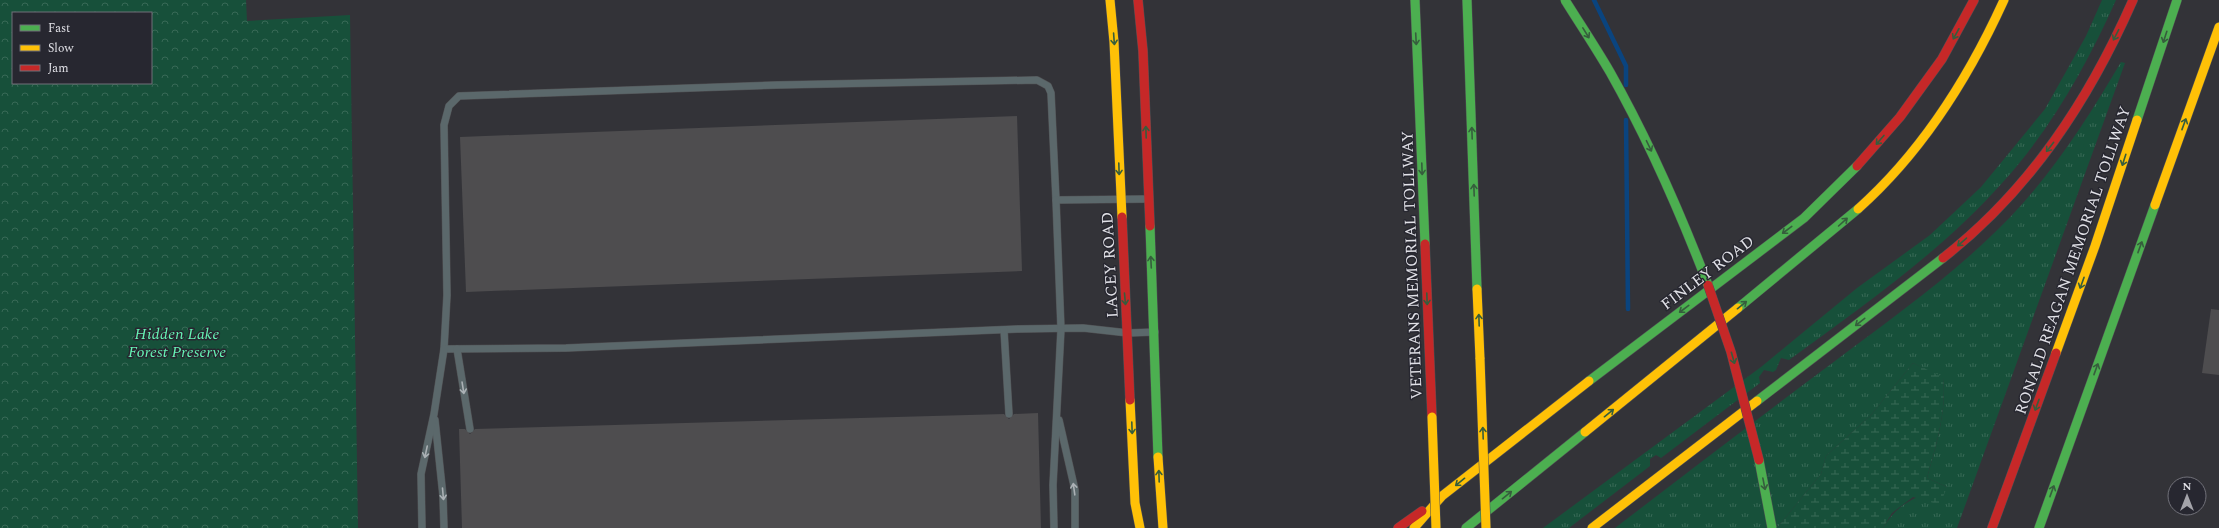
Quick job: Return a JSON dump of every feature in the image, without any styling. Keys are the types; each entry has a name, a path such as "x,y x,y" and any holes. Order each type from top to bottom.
{"main road":[{"name":"LACEY ROAD","path":"1110,0 1114,42 1120,200 1128,333 1135,502 1140,528"},
{"path":"1138,0 1142,51 1155,332 1161,514 1163,528"},
{"name":"VETERANS MEMORIAL TOLLWAY","path":"1415,0 1436,528"},
{"path":"1467,0 1486,528"},
{"path":"1565,0 1624,98 1666,181 1694,246 1727,338 1740,382 1761,467 1772,528"},
{"name":"FINLEY ROAD","path":"1414,528 1442,496 1534,422 1804,218 1855,168 1900,117 1942,60 1974,0"},
{"path":"1466,528 1822,240 1876,192 1925,135 1966,73 2004,0"},
{"path":"1592,528 1963,242 2015,190 2064,128 2100,67 2133,0"},
{"name":"RONALD REAGAN MEMORIAL TOLLWAY","path":"1992,528 2096,246 2177,0"},
{"path":"2038,528 2219,27"},
{"path":"1398,528 1442,496"},
{"path":"1161,514 1169,528"}],"lane":[{"path":"422,528 421,474 434,414 444,349 447,295 444,125 449,106 459,96 777,84 1037,80 1048,86 1051,93 1061,329 1053,485 1054,528"},
{"path":"1056,200 1148,199"},
{"path":"444,349 566,348 1083,328 1128,333 1155,332"},
{"path":"1004,330 1009,414"},
{"path":"457,349 470,429"},
{"path":"1057,411 1075,490 1075,528"},
{"path":"434,414 443,496 444,528"}],"green space":[{"name":"Hidden Lake Forest Preserve","path":"0,0 246,0 247,21 350,15 358,528 0,528"},
{"path":"2102,0 2116,0 2093,48 2067,96 2020,162 2003,182 1954,231 1901,277 1845,319 1789,360 1781,358 1776,370 1773,372 1764,370 1759,377 1760,383 1661,458 1656,455 1650,459 1650,466 1569,528 1543,528 1761,367 1857,288 1930,235 1981,187 2045,109 2086,36"},
{"path":"2121,62 2125,63 1957,528 1883,528 1896,511 1910,501 1927,493 1947,487 1927,478 1942,416 1944,390 1943,378 1913,363 1871,415 1826,456 1821,474 1777,528 1615,528 1752,423 1909,306 1957,267 2003,225 2038,186 2064,152"},
{"path":"1913,363 1943,377 1944,390 1940,428 1927,478 1947,487 1940,505 1913,497 1892,513 1883,528 1777,528 1821,474 1826,456 1871,415"}],"building":[{"path":"1017,116 1022,271 466,292 460,137"},
{"path":"2211,309 2219,310 2219,375 2202,373"},
{"path":"1038,413 1041,528 462,528 459,429 465,429 470,434 475,429 1004,414 1009,419 1014,414"}],"waterway":[{"path":"1594,0 1626,66 1626,85"},
{"path":"1626,120 1628,309"}],"traffic: fast":[{"path":"1415,0 1425,244"},
{"path":"1467,0 1477,289"},
{"path":"1565,0 1610,72 1638,124 1675,204 1708,285"},
{"path":"2137,120 2177,0"},
{"path":"1589,381 1804,218 1857,166"},
{"path":"2039,528 2155,205"},
{"path":"1738,308 1858,209"},
{"path":"1150,226 1158,457"},
{"path":"1757,401 1943,258"},
{"path":"1466,528 1585,432"},
{"path":"1759,460 1772,528"}],"traffic: slow":[{"path":"1110,0 1114,42 1122,217"},
{"path":"1858,209 1903,163 1942,112 1975,57 2004,0"},
{"path":"2155,205 2219,27"},
{"path":"2056,353 2095,246 2137,120"},
{"path":"1477,289 1480,359"},
{"path":"1585,432 1738,308"},
{"path":"1480,359 1486,528"},
{"path":"1414,528 1442,496 1589,381"},
{"path":"1130,400 1135,503 1140,528"},
{"path":"1592,528 1757,401"},
{"path":"1432,417 1436,528"},
{"path":"1158,457 1163,528"}],"traffic: jam":[{"path":"1138,0 1143,51 1150,226"},
{"path":"1857,166 1900,117 1942,59 1974,0"},
{"path":"1943,258 2003,203 2030,173 2054,141 2097,73 2133,0"},
{"path":"1122,217 1130,400"},
{"path":"1425,244 1432,417"},
{"path":"1708,285 1731,352 1759,460"},
{"path":"1992,528 2056,353"},
{"path":"1398,528 1422,511"}]}
